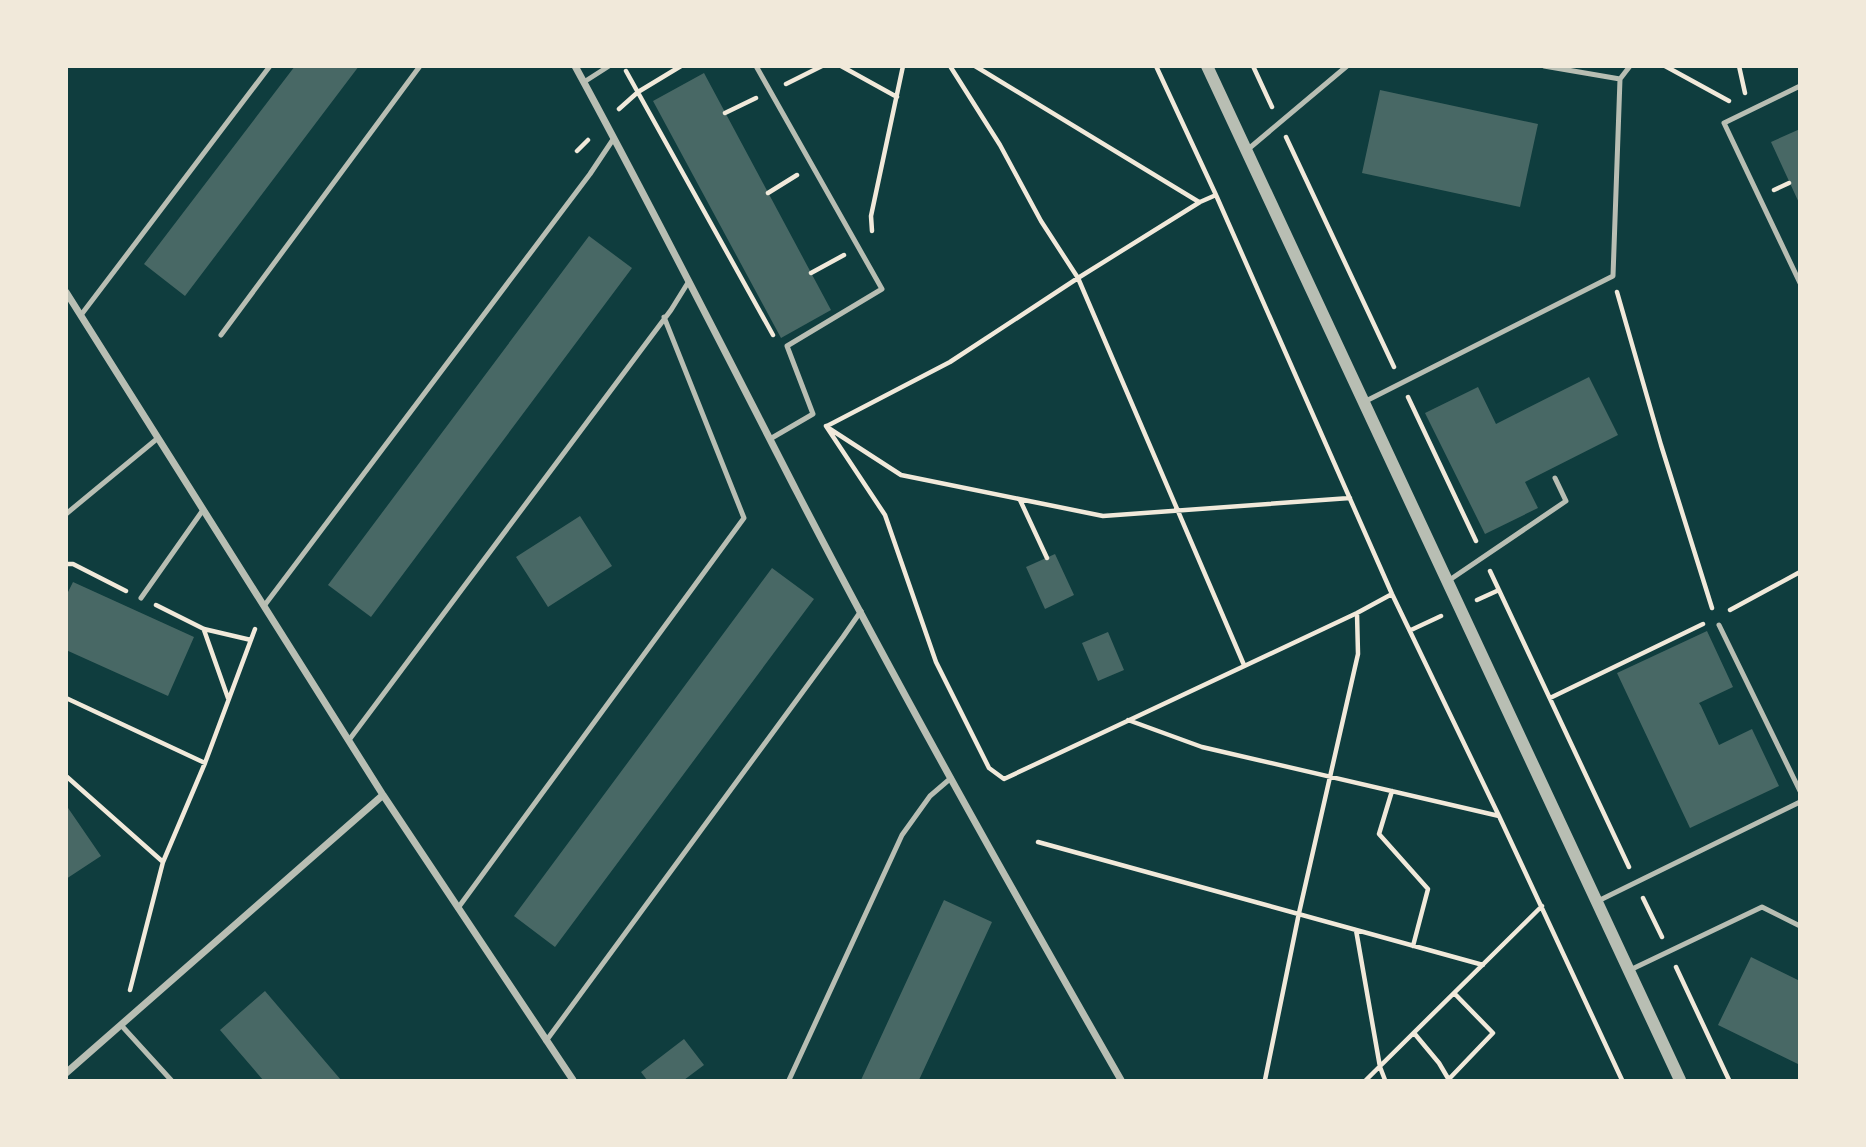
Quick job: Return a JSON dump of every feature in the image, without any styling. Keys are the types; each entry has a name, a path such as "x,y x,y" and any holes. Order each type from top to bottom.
{"street":[{"path":"575,66 861,611 951,778 1121,1080"},
{"path":"1207,66 1680,1080"},
{"path":"66,292 383,795 573,1080"},
{"path":"66,1073 383,795"}],"lane":[{"path":"81,315 270,66"},
{"path":"221,335 420,66"},
{"path":"584,82 609,66"},
{"path":"756,66 882,289 788,346 813,414 771,439"},
{"path":"1246,151 1347,66"},
{"path":"1544,66 1620,79"},
{"path":"1364,402 1613,276 1620,79 1630,66"},
{"path":"1800,86 1724,123 1800,283"},
{"path":"264,606 615,138"},
{"path":"349,740 689,281"},
{"path":"458,908 744,518 664,317"},
{"path":"66,514 158,438"},
{"path":"1448,581 1566,501 1555,478"},
{"path":"141,598 203,510"},
{"path":"546,1041 861,611"},
{"path":"1719,625 1800,791"},
{"path":"789,1080 902,835 930,796 951,778"},
{"path":"1598,901 1800,802"},
{"path":"1630,970 1762,907 1800,926"},
{"path":"121,1025 171,1080"}],"path":[{"path":"623,66 776,340 788,346"},
{"path":"578,151 638,92 681,66"},
{"path":"841,66 897,97"},
{"path":"811,273 873,238 871,216 903,66"},
{"path":"950,66 1078,278 1244,665"},
{"path":"975,66 1200,202"},
{"path":"1156,66 1216,195 1392,594 1542,906 1622,1080"},
{"path":"1665,66 1749,111"},
{"path":"1739,66 1749,111"},
{"path":"768,193 812,166"},
{"path":"826,426 950,362 1078,278 1200,202 1216,195"},
{"path":"1613,276 1661,445 1715,618"},
{"path":"826,426 901,475 1103,516 1350,498"},
{"path":"826,426 885,515 936,662 989,768 1004,779 1392,594"},
{"path":"1020,499 1046,558"},
{"path":"66,564 73,564 204,629 251,640"},
{"path":"1727,611 1800,572"},
{"path":"121,1025 163,862 205,763 264,606"},
{"path":"1265,1080 1299,913 1358,654 1357,613"},
{"path":"1550,698 1704,624"},
{"path":"204,629 228,700"},
{"path":"66,698 205,763"},
{"path":"1127,720 1202,747 1499,816"},
{"path":"66,776 163,862"},
{"path":"1392,791 1379,834 1428,889 1413,946"},
{"path":"1038,842 1483,965"},
{"path":"1366,1080 1542,906"},
{"path":"1356,930 1380,1067 1385,1080"},
{"path":"1414,1033 1439,1063 1449,1080 1493,1033 1454,993"}],"building":[{"path":"295,66 359,66 185,296 144,264"},
{"path":"704,73 831,310 781,338 653,101"},
{"path":"1380,90 1538,124 1520,207 1362,173"},
{"path":"1800,129 1800,205 1771,142"},
{"path":"589,236 632,268 371,617 328,585"},
{"path":"1589,377 1618,435 1525,482 1538,508 1485,534 1425,413 1478,387 1496,424"},
{"path":"580,516 612,566 548,607 516,557"},
{"path":"1055,554 1074,595 1045,609 1026,567"},
{"path":"772,568 814,599 555,947 514,916"},
{"path":"73,582 194,637 168,696 66,650 66,596"},
{"path":"1707,631 1733,687 1699,703 1719,745 1752,729 1779,786 1690,828 1617,673"},
{"path":"1108,632 1124,670 1098,681 1082,643"},
{"path":"66,805 101,856 66,879"},
{"path":"944,900 992,922 919,1080 861,1080"},
{"path":"1751,957 1800,981 1800,1065 1718,1025"},
{"path":"265,991 341,1080 263,1080 220,1030"},
{"path":"684,1039 704,1065 684,1080 647,1080 641,1072"}]}
